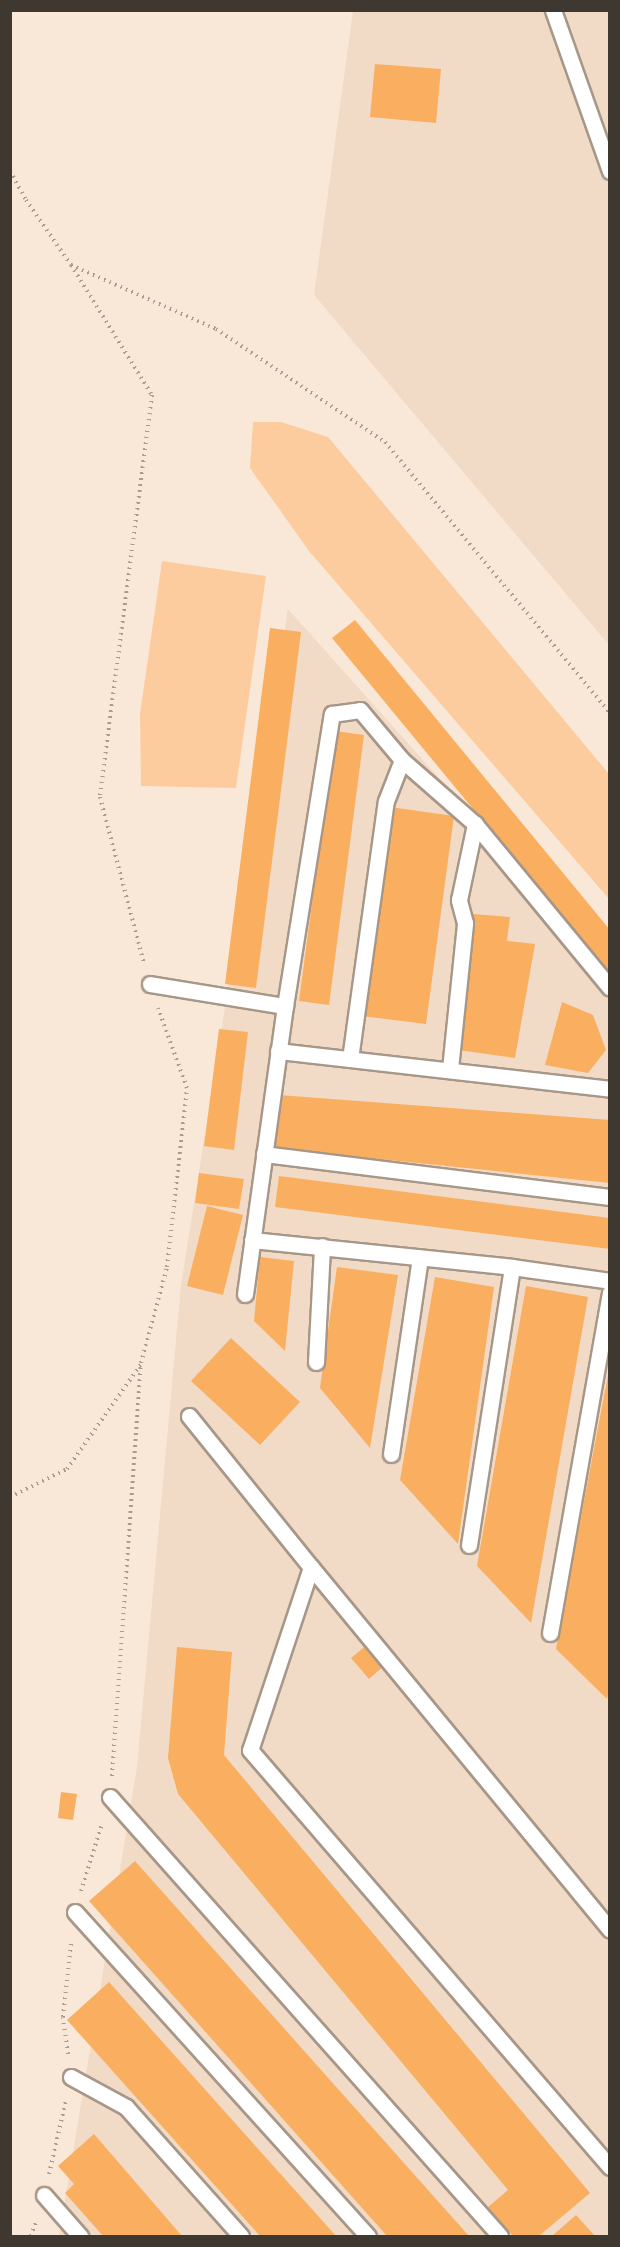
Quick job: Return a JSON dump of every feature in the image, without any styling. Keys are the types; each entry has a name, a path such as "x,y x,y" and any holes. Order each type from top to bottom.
{"lane":[{"path":"553,10 609,171"},
{"path":"244,1294 278,1051 332,714 360,710 402,760 475,824 609,988"},
{"path":"350,1059 386,801 402,760"},
{"path":"450,1069 465,923 459,900 475,824"},
{"path":"150,984 285,1005"},
{"path":"278,1051 609,1089"},
{"path":"264,1154 609,1197"},
{"path":"252,1240 512,1266 609,1281"},
{"path":"316,1362 322,1246"},
{"path":"391,1454 420,1258"},
{"path":"469,1545 512,1266"},
{"path":"550,1633 609,1292"},
{"path":"189,1416 310,1567 609,1930"},
{"path":"310,1567 250,1750 609,2167"},
{"path":"110,1797 500,2236"},
{"path":"75,1912 368,2236"},
{"path":"72,2077 126,2107 241,2236"},
{"path":"44,2195 80,2236"}],"path":[{"path":"10,171 26,200 71,265 152,395 100,797 150,984 187,1088 166,1267 141,1364 110,1797 75,1912 63,2017 72,2077 44,2195 31,2236"},
{"path":"71,265 216,329 385,442 609,713"},
{"path":"10,1497 67,1469 141,1364"}],"shaded area":[{"path":"353,11 609,11 609,645 314,295"},
{"path":"253,422 281,422 328,437 609,774 609,899 309,551 250,468"},
{"path":"162,561 266,576 236,788 141,786 140,714"},
{"path":"288,609 609,968 609,2236 59,2236 137,1767 181,1285"}],"building":[{"path":"375,64 441,69 436,123 370,117"},
{"path":"355,620 610,930 610,975 332,638"},
{"path":"270,628 301,632 256,988 225,984"},
{"path":"335,731 364,735 329,1005 299,1001"},
{"path":"390,807 454,816 426,1024 362,1016"},
{"path":"473,914 510,917 507,941 535,944 515,1058 458,1050"},
{"path":"562,1002 593,1015 606,1050 588,1073 545,1065"},
{"path":"219,1029 248,1032 234,1150 204,1146"},
{"path":"279,1095 610,1120 610,1183 273,1148"},
{"path":"199,1173 244,1179 239,1209 195,1203"},
{"path":"279,1176 610,1218 610,1249 275,1207"},
{"path":"207,1206 243,1215 223,1295 187,1286"},
{"path":"260,1257 294,1261 285,1351 254,1321"},
{"path":"337,1267 398,1275 370,1448 320,1388"},
{"path":"435,1277 494,1287 458,1544 400,1480"},
{"path":"526,1286 588,1297 531,1623 477,1566"},
{"path":"231,1338 300,1402 260,1445 191,1381"},
{"path":"608,1375 610,1686 607,1699 556,1649"},
{"path":"369,1643 387,1663 369,1679 351,1658"},
{"path":"177,1647 232,1652 224,1755 590,2193 539,2236 513,2236 488,2207 508,2190 178,1794 168,1758"},
{"path":"61,1792 77,1794 73,1820 58,1818"},
{"path":"135,1861 469,2236 387,2236 89,1901"},
{"path":"109,1982 336,2236 260,2236 67,2020"},
{"path":"94,2134 182,2236 103,2236 65,2193 74,2184 58,2166"},
{"path":"576,2215 595,2236 552,2236"}]}
